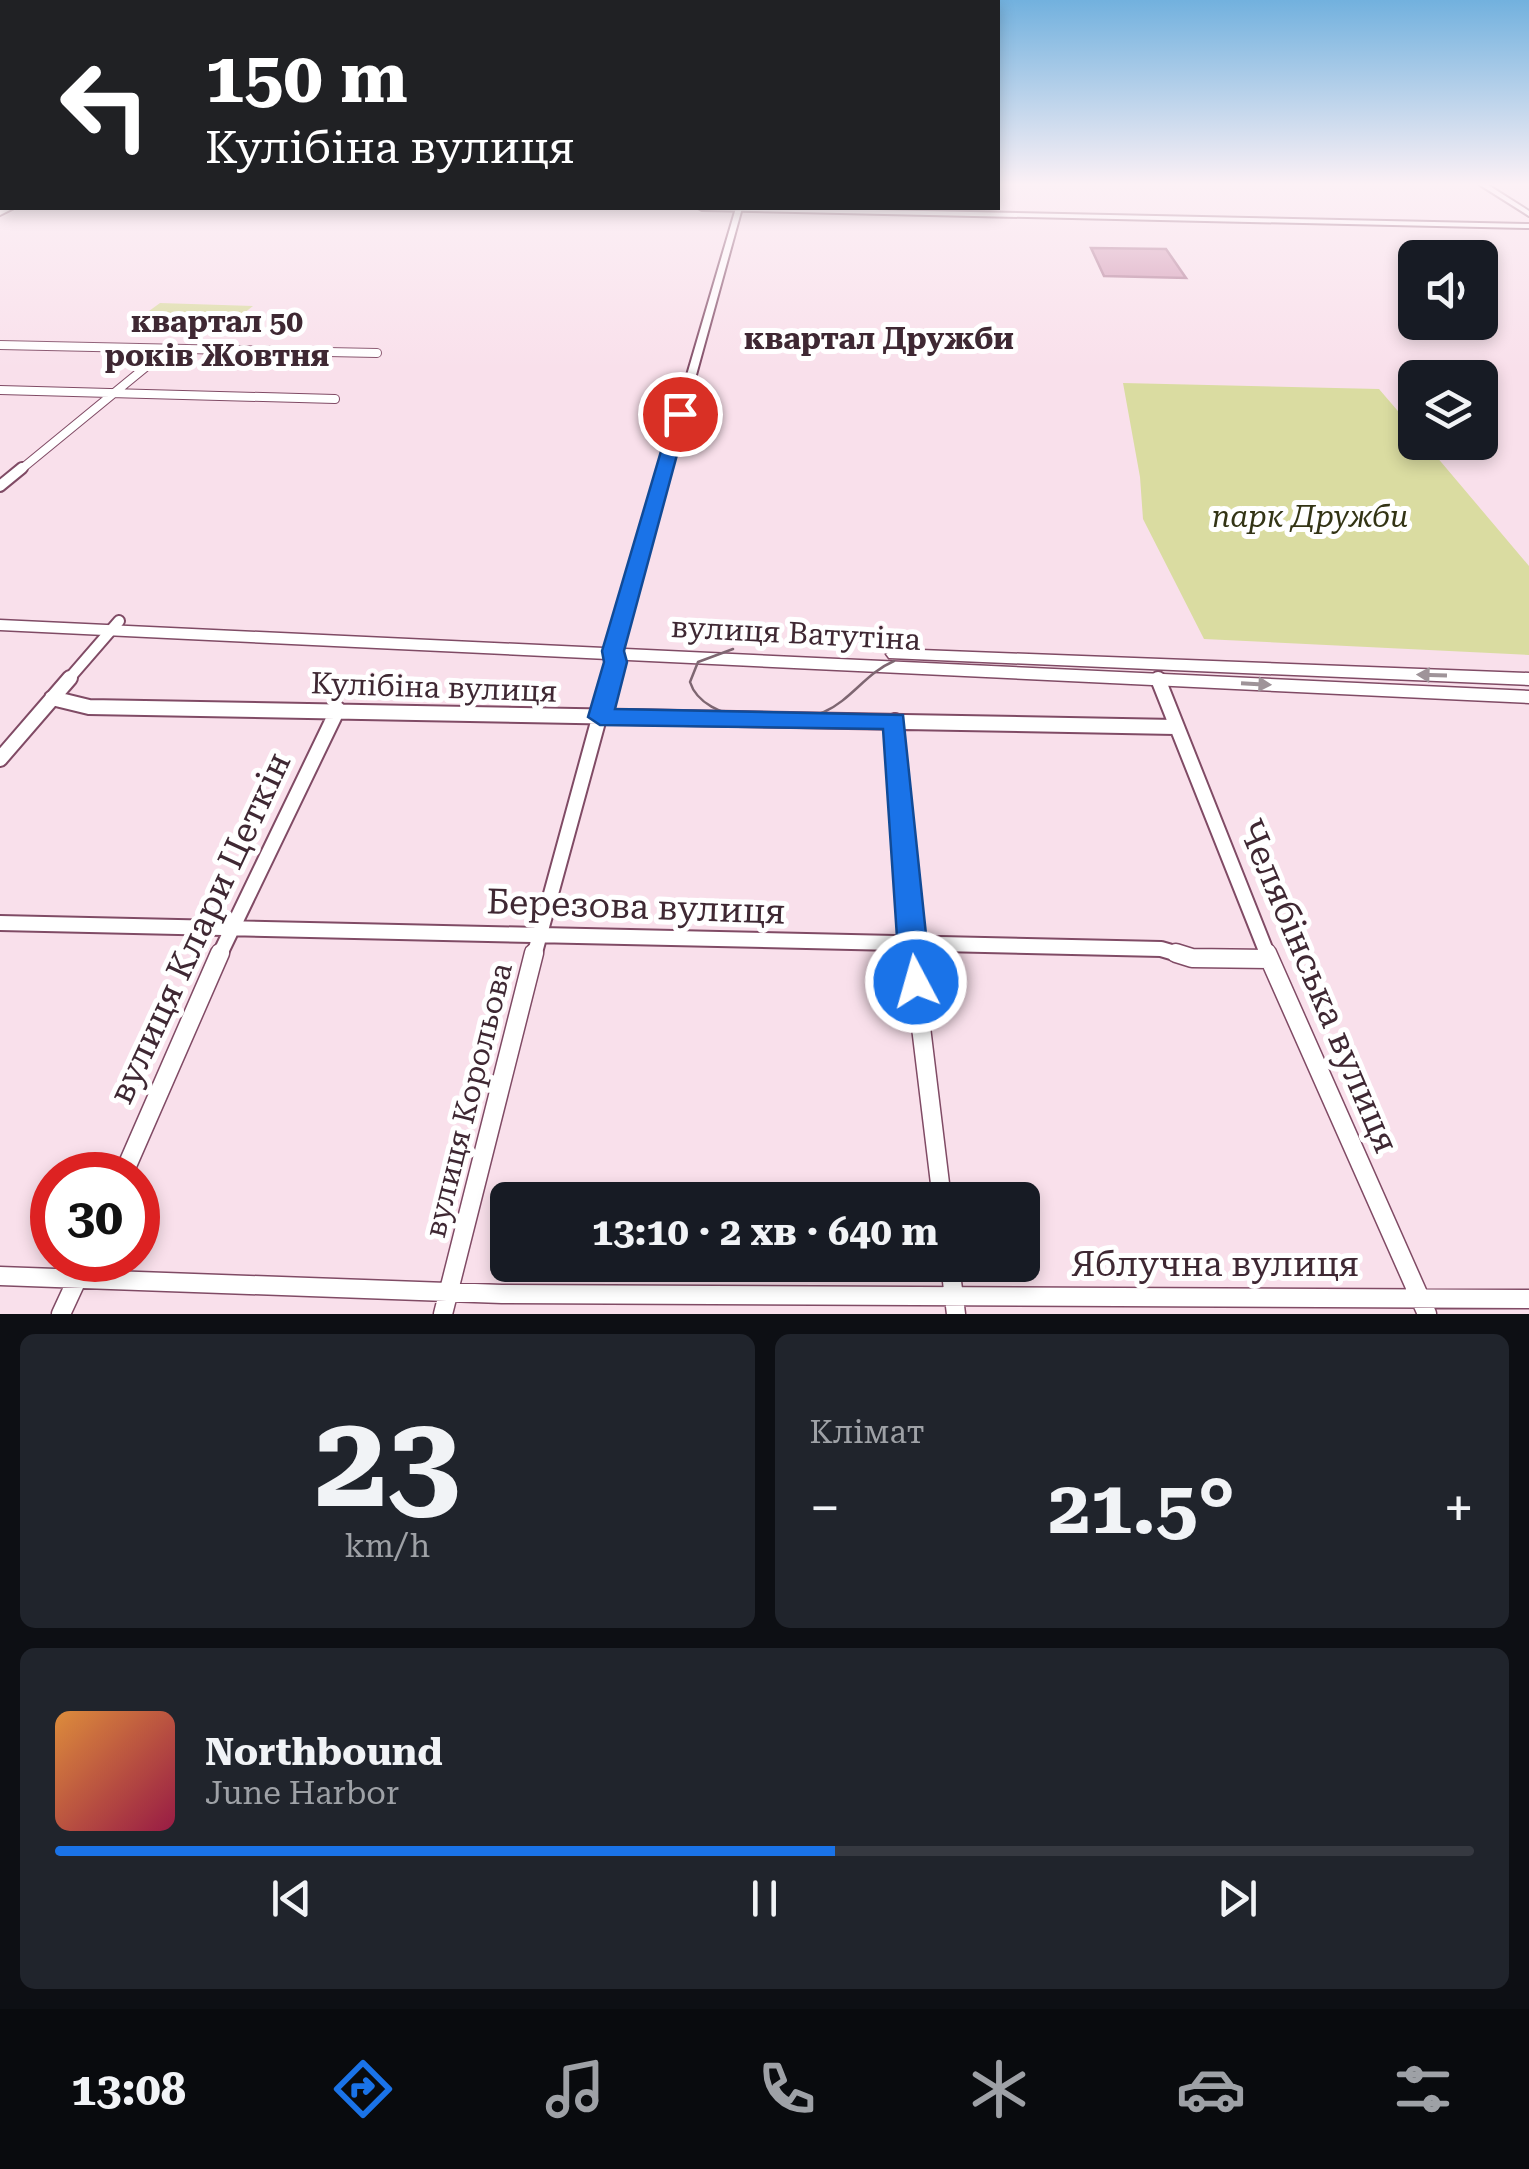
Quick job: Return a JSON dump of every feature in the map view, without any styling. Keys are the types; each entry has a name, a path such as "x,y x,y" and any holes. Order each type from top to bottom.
{"main road":[{"name":"вулиця Ватутіна","path":"0,616 115,625 614,646 1529,679"},
{"name":"вулиця Ватутіна","path":"0,625 115,625"},
{"name":"вулиця Ватутіна","path":"614,646 1158,680 1529,697"}],"street":[{"name":"вулиця Корольова","path":"443,1314 540,932 616,662 614,646 727,246"},
{"path":"0,345 377,353"},
{"path":"0,486 169,348"},
{"path":"2,392 334,399"},
{"path":"0,759 115,625"},
{"name":"Челябінська вулиця","path":"1158,680 1269,958 1423,1306"},
{"name":"Кулібіна вулиця","path":"52,698 89,707 1175,726"},
{"name":"вулиця Клари Цеткін","path":"133,1152 232,926 338,709"},
{"path":"895,721 911,946 940,1182"},
{"name":"Березова вулиця","path":"0,923 540,932 911,946 1161,949 1192,958 1269,958"},
{"name":"Яблучна вулиця","path":"0,1276 30,1278"},
{"path":"60,1314 76,1282"},
{"name":"Яблучна вулиця","path":"139,1282 955,1304 1423,1306 1529,1299"}],"green space":[{"path":"160,303 253,306 229,325 134,322"},
{"name":"парк Дружби","path":"1123,383 1379,389 1398,411 1398,460 1439,460 1529,566 1529,655 1204,639 1143,519 1140,477"}],"building":[{"path":"1091,248 1166,249 1186,278 1104,276"}],"tram line":[{"path":"733,649 698,662 690,682 711,707 770,721 824,712 894,661"}],"district":[{"name":"квартал 50 років Жовтня","path":"217,338"},
{"name":"квартал Дружби","path":"879,338"}],"route":[{"path":"680,414 613,651 616,662 600,717 895,721 916,982"}]}
